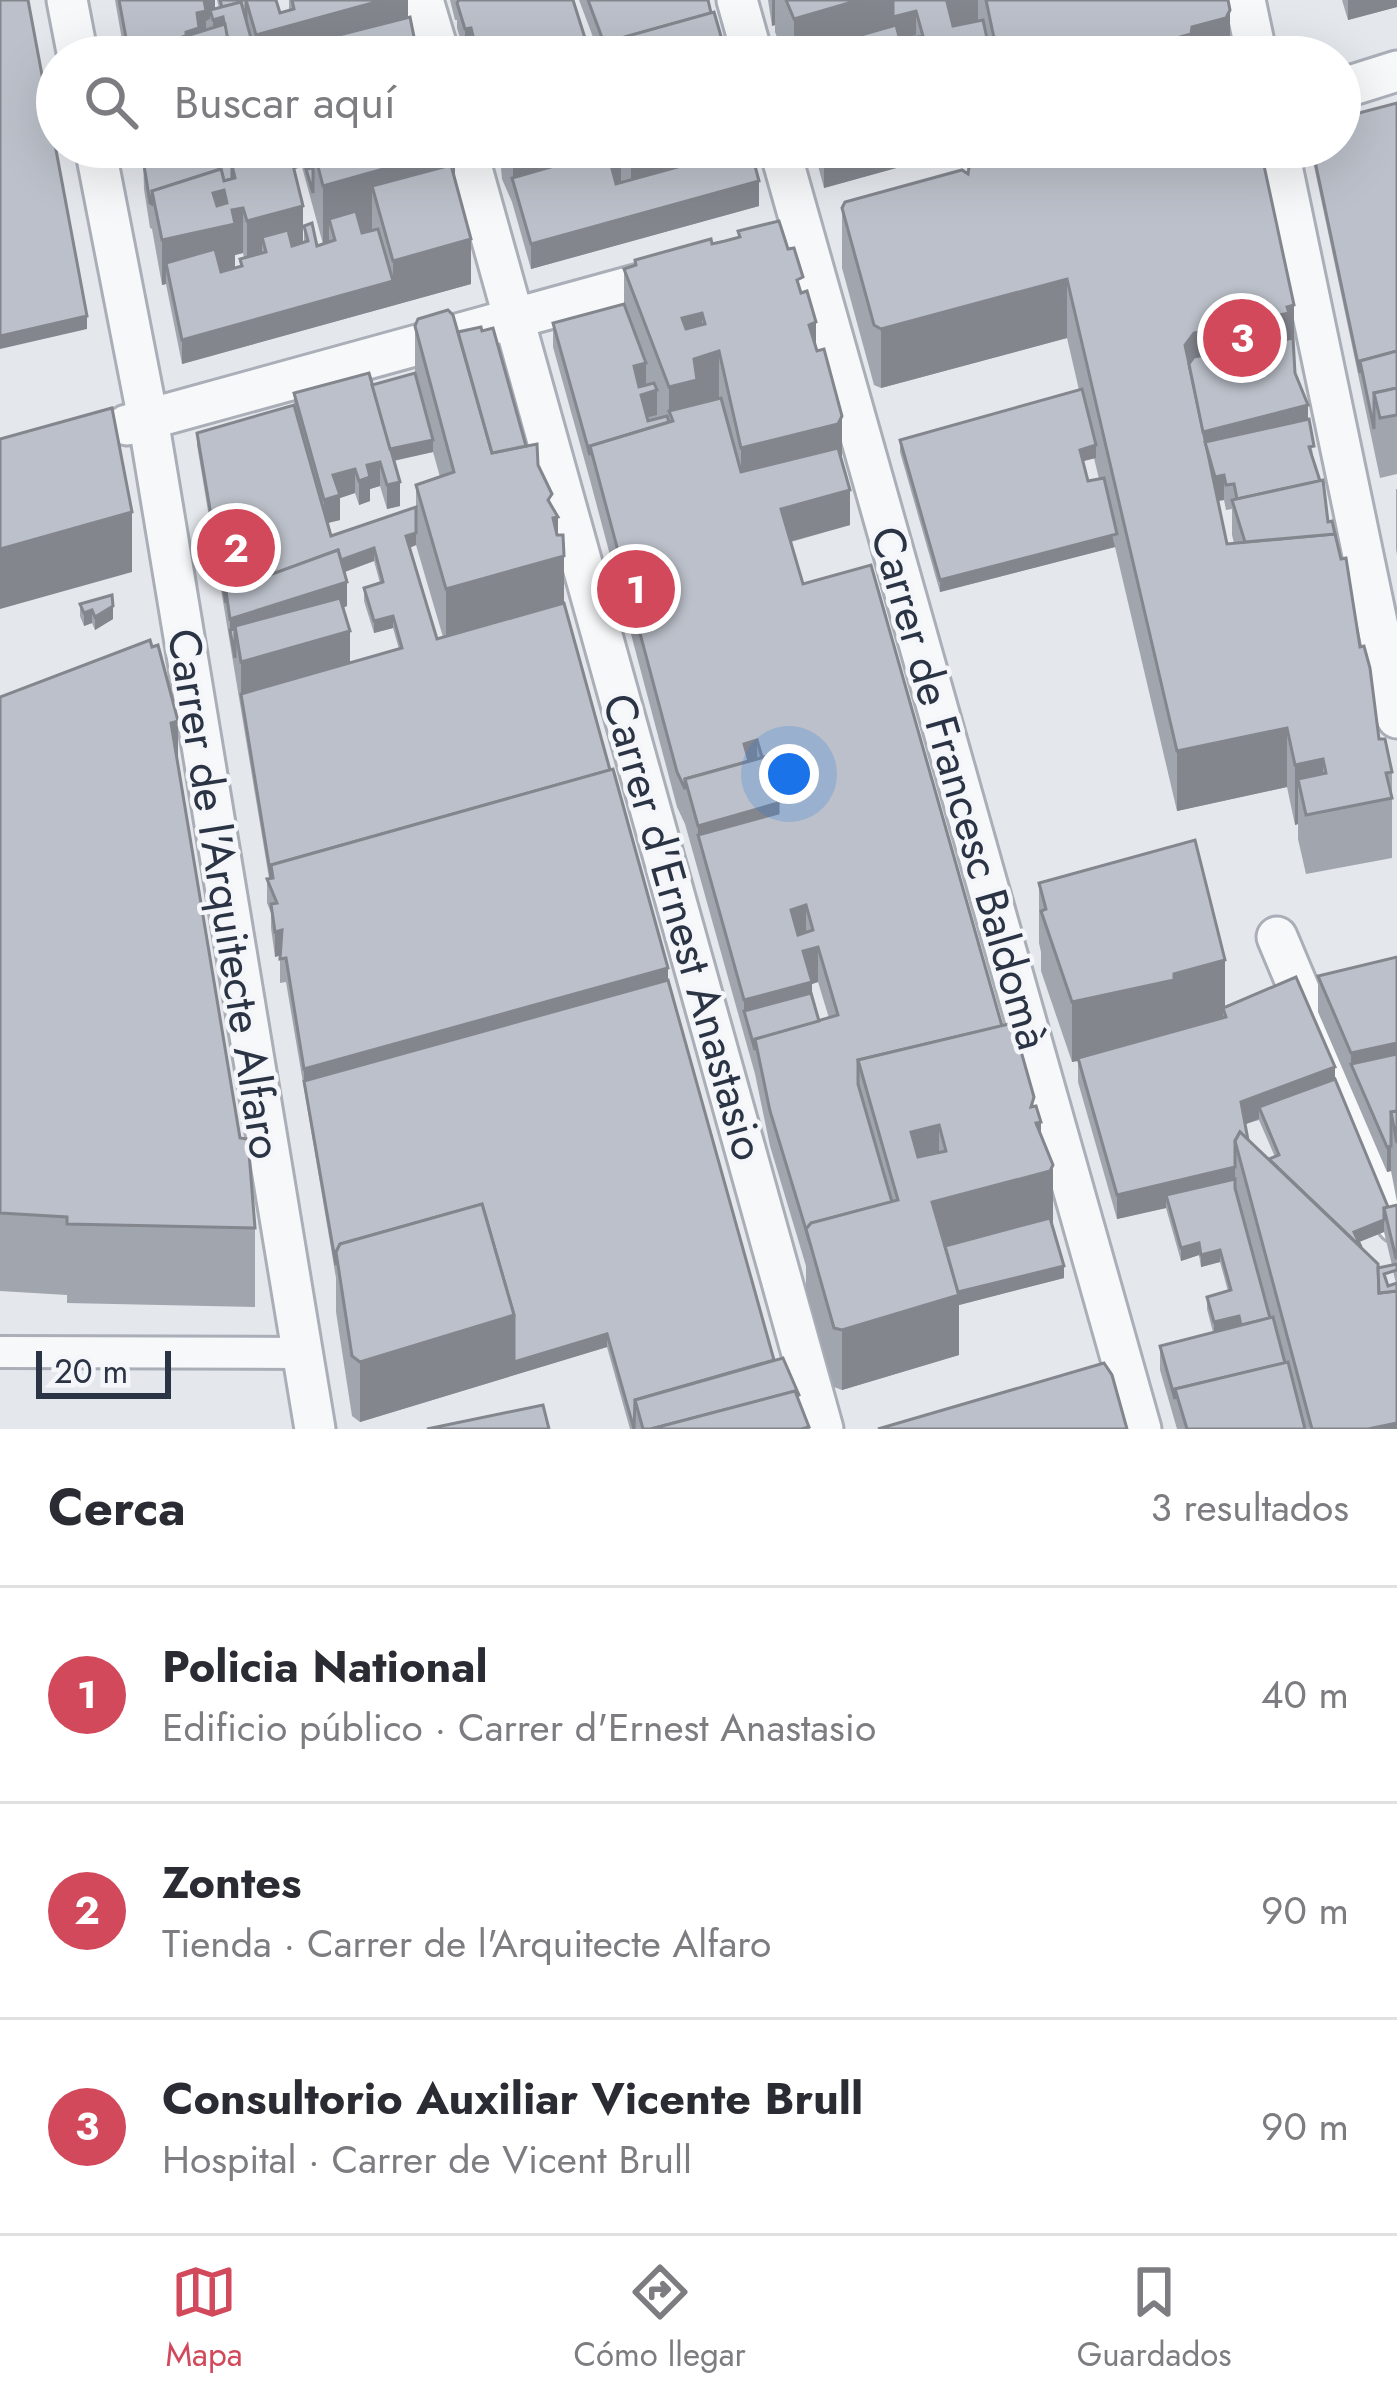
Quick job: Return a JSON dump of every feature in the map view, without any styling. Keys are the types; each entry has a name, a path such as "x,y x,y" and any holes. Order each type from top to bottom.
{"street":[{"path":"67,0 74,36"},
{"path":"423,0 434,36"},
{"path":"736,0 747,36"},
{"path":"1245,0 1253,36"},
{"path":"1361,82 1397,71"},
{"name":"Carrer de l'Arquitecte Alfaro","path":"99,168 148,419 169,669 315,1429"},
{"name":"Carrer d'Ernest Anastasio","path":"472,168 823,1429"},
{"name":"Carrer de Francesc Baldomà","path":"784,168 1141,1429"},
{"path":"1282,168 1397,718"},
{"path":"760,251 849,227"},
{"path":"85,436 716,263"},
{"path":"1277,937 1397,1223"},
{"path":"0,1352 302,1353"}],"building":[{"path":"0,0 28,0 36,43 36,168 59,168 87,316 0,336"},
{"path":"119,0 204,0 206,11 197,13 199,28 186,36 126,36"},
{"path":"220,0 246,0 246,21 241,2 222,7"},
{"path":"246,0 276,0 280,13 294,9 292,0 383,0 256,35"},
{"path":"573,0 584,36 473,36 471,28 465,29 457,3"},
{"path":"588,0 708,0 711,13 629,36 601,36"},
{"path":"786,0 859,0 794,19"},
{"path":"893,0 957,0 947,2 953,26 983,20 986,36 923,36 916,11 893,17"},
{"path":"986,0 1228,0 1230,10 1226,18 1192,27 1191,34 1184,36 994,36"},
{"path":"241,2 250,36 227,36 223,17 213,20 210,10"},
{"path":"714,12 721,36 628,36"},
{"path":"410,17 414,36 335,36"},
{"path":"225,24 227,36 186,36"},
{"path":"896,25 899,36 857,36"},
{"path":"1397,103 1397,351 1360,361 1360,373 1316,168 1361,168 1361,112"},
{"path":"144,168 232,168 232,179 224,181 221,169 152,191 150,203"},
{"path":"233,168 294,168 303,206 247,221 243,208 232,210 235,224 162,240 152,191 221,169 224,181 235,178","holes":["224,190 227,203 217,206 213,193"]},
{"path":"318,168 387,168 323,186"},
{"path":"452,168 471,239 393,261 372,186"},
{"path":"547,168 612,168 616,184 674,168 756,168 759,181 531,244 512,178"},
{"path":"969,168 1265,168 1294,305 1287,307 1289,313 1194,333 1185,345 1227,544 1335,534 1341,559 1346,558 1360,647 1364,646 1370,668 1379,739 1385,739 1392,772 1386,773 1392,798 1306,815 1298,779 1326,773 1323,759 1295,765 1287,728 1177,751 1067,279 881,329 874,325 842,208 845,202 962,170 968,174"},
{"path":"356,211 362,233 378,229 393,281 182,340 166,263 215,249 221,272 242,266 240,259 266,252 262,237 288,230 292,246 308,241 304,226 312,223 317,246 335,240 329,219"},
{"path":"779,221 788,249 794,248 803,277 797,280 801,293 807,291 816,322 809,325 817,351 824,349 842,416 838,424 741,448 719,351 694,359 697,380 669,387 624,269 636,265 635,260 711,239 712,244 740,237 738,231","holes":["702,313 705,324 686,329 682,318"]},
{"path":"624,304 646,363 634,366 639,387 654,383 657,390 641,395 648,421 667,416 669,422 590,446 590,455 553,323"},
{"path":"448,310 492,453 537,444 538,465 552,494 548,500 558,517 553,518 557,535 563,535 564,556 446,589 416,485 454,472 415,326 418,319"},
{"path":"481,327 482,331 493,328 526,446 492,453 458,332"},
{"path":"1293,338 1295,373 1308,405 1203,432 1189,364 1194,357"},
{"path":"1397,351 1397,388 1374,393 1374,429 1360,361"},
{"path":"369,373 400,482 387,485 380,462 367,465 370,477 359,481 355,469 333,475 340,495 324,500 294,393"},
{"path":"415,373 433,440 390,449 372,385"},
{"path":"1397,388 1397,415 1380,418 1374,393"},
{"path":"1082,389 1096,445 1080,450 1088,481 1104,478 1117,534 940,580 900,440"},
{"path":"721,398 741,472 838,448 850,490 781,509 803,584 871,565 1002,1026 858,1060 858,1084 892,1202 811,1223 806,1229 810,1243 770,1111 755,1039 838,1015 818,947 803,951 812,982 744,1000 698,835 778,813 778,803 757,740 744,744 749,761 685,779 685,789 590,446 673,421 669,411","holes":["806,905 813,930 798,935 791,910"]},
{"path":"294,405 331,536 416,507 416,533 406,536 437,639 564,603 610,770 271,865 271,877 241,694 402,648 393,616 374,621 364,588 383,582 374,548 341,560 338,550 226,591 226,603 197,433"},
{"path":"112,408 132,512 0,549 0,439"},
{"path":"1309,419 1314,446 1309,447 1320,481 1237,499 1234,484 1226,485 1224,475 1215,477 1205,442"},
{"path":"1323,480 1328,522 1332,521 1335,534 1245,542 1232,500"},
{"path":"338,550 347,582 230,619 226,591"},
{"path":"112,595 113,606 95,617 92,610 84,613 80,604"},
{"path":"340,598 350,631 241,662 235,626"},
{"path":"150,640 152,647 158,645 178,721 171,723 240,1138 247,1139 255,1228 67,1224 67,1217 0,1213 0,697"},
{"path":"765,757 778,803 698,826 685,779"},
{"path":"613,769 668,968 304,1069 286,958 280,959 282,930 275,932 271,904 277,903 267,879 273,878 271,865"},
{"path":"1195,840 1225,960 1174,974 1174,980 1072,1002 1041,911 1046,909 1039,883"},
{"path":"1397,957 1397,1043 1351,1053 1318,976"},
{"path":"1296,977 1335,1067 1241,1102 1248,1140 1240,1132 1235,1141 1235,1167 1117,1195 1078,1058 1226,1017 1223,1008"},
{"path":"668,980 774,1360 635,1400 634,1429 607,1334 514,1362 514,1315 482,1204 340,1244 336,1265 304,1081"},
{"path":"811,993 819,1021 755,1039 755,1050 744,1011"},
{"path":"1013,1023 1034,1097 1031,1107 1036,1106 1041,1122 1036,1123 1053,1165 1050,1171 932,1202 959,1295 842,1330 834,1328 806,1229 811,1223 898,1200 858,1060","holes":["939,1125 946,1151 918,1157 911,1132"]},
{"path":"1397,1054 1397,1111 1391,1112 1391,1146 1387,1147 1351,1064"},
{"path":"1335,1079 1388,1207 1384,1220 1354,1232 1361,1247 1269,1159 1279,1155 1259,1107"},
{"path":"1397,1111 1397,1143 1391,1112"},
{"path":"1240,1132 1378,1264 1379,1293 1397,1291 1397,1423 1368,1429 1312,1429 1235,1141"},
{"path":"1235,1179 1270,1318 1241,1325 1239,1316 1214,1322 1207,1297 1231,1290 1220,1250 1201,1255 1199,1243 1181,1248 1166,1195"},
{"path":"482,1204 514,1315 360,1362 352,1356 336,1252 340,1244"},
{"path":"1397,1205 1397,1258 1396,1258 1384,1208"},
{"path":"1050,1218 1064,1266 958,1292 945,1246"},
{"path":"1397,1264 1397,1270 1384,1274 1388,1286 1397,1283 1397,1291 1379,1293 1378,1268"},
{"path":"1273,1317 1285,1363 1175,1389 1175,1399 1160,1346"},
{"path":"783,1358 799,1395 795,1391 643,1429 635,1400"},
{"path":"1288,1362 1305,1429 1187,1429 1175,1389"},
{"path":"1104,1363 1112,1375 1127,1429 878,1429"},
{"path":"795,1391 809,1427 651,1429"},
{"path":"543,1405 549,1429 427,1429"}],"place":[{"name":"Consultorio Auxiliar Vicente Brull","path":"1242,338"},
{"name":"Zontes","path":"236,548"},
{"name":"Policia National","path":"636,589"}]}
